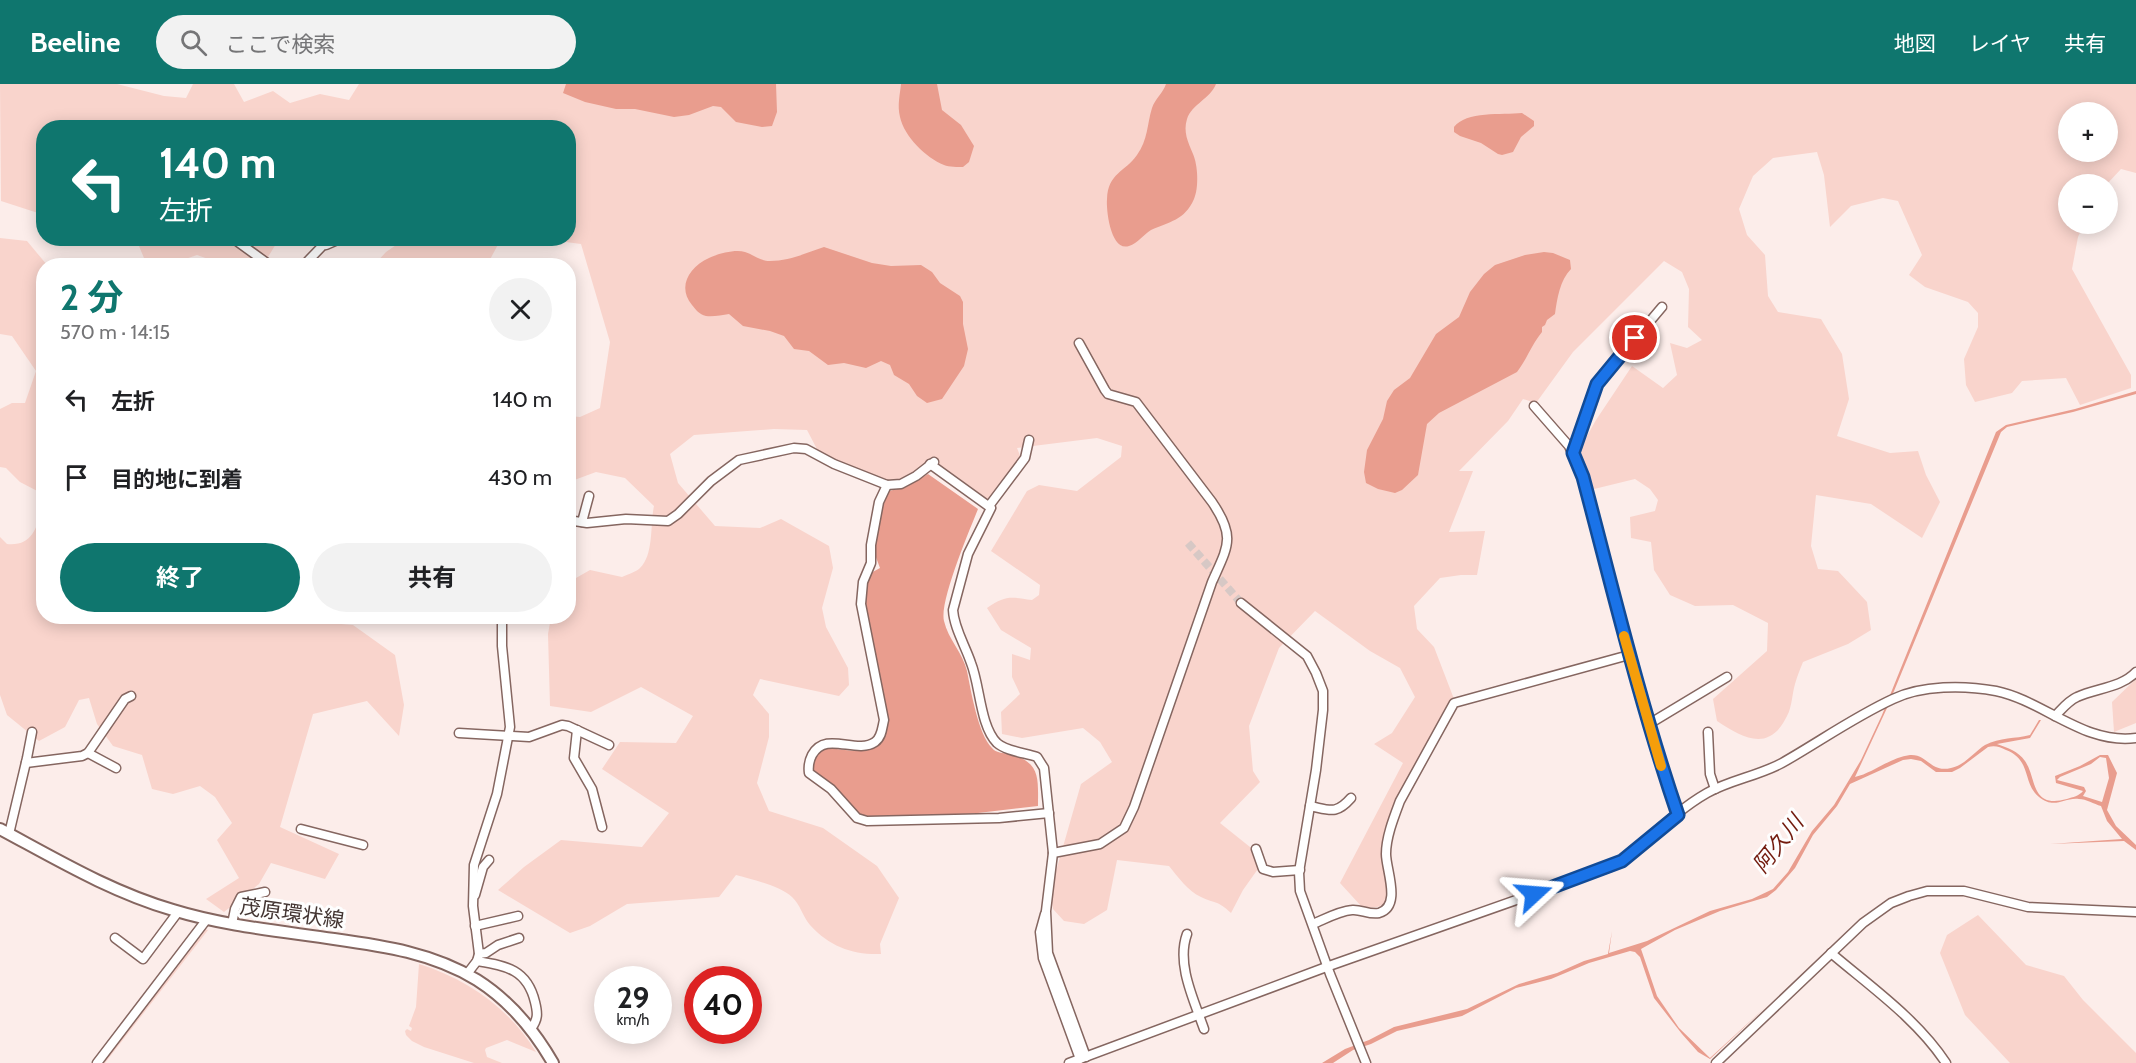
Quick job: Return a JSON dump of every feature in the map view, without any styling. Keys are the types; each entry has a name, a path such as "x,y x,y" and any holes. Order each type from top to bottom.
{"main road":[{"name":"茂原環状線","path":"4,831 100,883 178,912 232,924 401,950 428,957 467,974 502,999 531,1029 553,1063"}],"street":[{"path":"244,246 260,258"},
{"path":"311,258 325,246"},
{"path":"1573,453 1597,384 1662,307"},
{"path":"1053,853 1100,844 1125,828 1212,582 1228,546 1227,530 1223,518 1212,502 1136,402 1108,394 1079,343"},
{"path":"1533,406 1573,453 1583,477 1629,655 1678,815"},
{"path":"988,506 1025,458 1029,440"},
{"path":"576,521 595,523 626,519 668,521 711,481 739,460 794,448 806,449 842,467 887,485 901,484 932,463 991,508 968,554 953,610 954,619 972,665 987,726 996,742 1037,757 1044,768 1053,853 1046,911 1040,932 1041,950 1083,1058"},
{"path":"887,485 879,502 871,545 872,559 863,582 861,604 884,720 881,735 875,742 865,746 826,743 816,747 810,760 809,773 831,789 857,818 867,821 999,818 1048,813"},
{"path":"582,522 589,496"},
{"path":"1241,603 1307,656 1323,691 1323,710 1300,870 1300,891 1365,1062"},
{"path":"478,958 472,906 474,865 497,794 509,736 502,624"},
{"path":"1313,924 1353,909 1378,913 1390,903 1392,892 1386,854 1395,814 1454,703 1629,655"},
{"path":"2055,716 2076,697 2124,682 2136,672"},
{"path":"1649,724 1727,677"},
{"path":"1069,1063 1329,966 1610,867 1622,861 1693,802 1715,789 1766,772 1894,698 1917,692 1970,688 1997,691 2025,700 2084,730 2105,736 2136,738"},
{"path":"26,763 82,756 88,753 125,699 131,696"},
{"path":"459,732 535,736 562,725 609,745"},
{"path":"577,730 574,758 592,789 602,827"},
{"path":"4,831 26,763 32,732"},
{"path":"1708,732 1710,774 1715,789"},
{"path":"88,753 116,768"},
{"path":"1310,806 1335,810 1342,808 1351,798"},
{"path":"301,829 363,845"},
{"path":"1256,849 1263,869 1273,872 1300,870"},
{"path":"472,906 483,867 489,860"},
{"path":"1716,1063 1831,953 1879,911 1900,899 1927,891 1964,891 2028,907 2136,912"},
{"path":"232,924 237,902 242,897 265,892"},
{"path":"115,938 143,959 178,912"},
{"path":"475,926 518,916"},
{"path":"96,1063 207,919"},
{"path":"1187,934 1184,942 1185,970 1204,1029"},
{"path":"467,974 478,958 519,938"},
{"path":"1831,953 1913,1024 1937,1049 1946,1063"},
{"path":"478,958 509,968 527,981 538,1015 531,1029"}],"shaded area":[{"path":"0,84 117,84 164,96 186,98 193,84 234,84 244,102 273,91 290,103 320,94 349,100 359,84 2136,84 2136,173 2121,169 2116,174 2058,174 2058,234 2079,234 2072,269 2131,375 2131,388 2080,405 2066,378 2022,381 2012,393 1975,402 1966,385 1964,359 1978,327 1978,313 1968,302 1925,287 1909,275 1922,255 1898,201 1883,198 1851,206 1830,227 1824,175 1817,152 1773,158 1753,176 1739,209 1747,235 1765,255 1768,296 1778,312 1821,319 1842,354 1849,399 1837,436 1890,453 1918,451 1926,475 1940,502 1922,538 1871,504 1816,495 1811,546 1818,569 1838,571 1867,602 1871,630 1848,644 1803,662 1789,712 1780,728 1772,735 1755,739 1746,737 1717,721 1713,699 1767,651 1768,623 1733,605 1695,606 1670,595 1654,570 1651,542 1631,538 1630,517 1655,511 1658,500 1650,489 1635,479 1590,490 1578,452 1632,366 1663,388 1677,375 1670,343 1687,348 1702,340 1688,327 1689,289 1682,272 1664,261 1573,352 1536,403 1523,399 1508,421 1459,471 1473,471 1449,532 1485,531 1477,575 1440,578 1414,606 1417,629 1434,647 1454,699 1406,782 1391,817 1382,853 1388,892 1383,905 1362,907 1340,883 1403,763 1374,744 1392,733 1415,697 1400,668 1370,651 1315,611 1279,648 1249,726 1253,771 1260,782 1220,823 1265,859 1243,890 1231,913 1219,904 1192,891 1169,866 1117,860 1107,910 1084,924 1064,921 1053,909 1050,892 1081,784 1112,762 1100,742 1083,728 1022,738 1002,734 1001,712 1020,694 1012,677 1012,654 1030,660 1031,648 1001,630 987,608 1008,598 1032,600 1039,595 1040,585 991,551 1027,491 1039,485 1077,491 1121,457 1122,446 1097,438 1017,448 1021,458 987,500 930,459 911,475 894,482 887,482 819,453 807,430 774,429 694,435 670,454 678,483 715,526 760,528 781,519 829,546 833,568 822,608 826,627 848,668 849,685 839,696 760,679 753,695 769,714 769,737 757,783 769,811 823,828 877,866 899,898 880,944 881,954 861,953 834,944 810,925 797,903 787,893 766,883 736,875 719,897 627,904 590,926 570,933 498,890 524,867 561,840 642,847 669,813 602,769 620,742 676,743 693,716 641,687 591,712 550,706 550,624 576,624 576,578 590,570 622,577 640,568 650,547 654,506 625,478 596,472 576,479 576,417 600,408 610,342 581,244 576,243 576,120 36,120 36,212 1,201"},
{"path":"566,84 776,84 777,112 772,126 762,127 736,122 721,107 713,106 689,115 674,117 585,102 563,93"},
{"path":"901,84 937,84 942,110 961,125 974,146 969,162 963,167 948,166 937,162 911,139 902,124 899,113"},
{"path":"1166,84 1216,84 1210,94 1189,114 1186,124 1187,137 1197,170 1196,194 1186,212 1181,216 1151,230 1132,245 1123,246 1118,243 1111,229 1107,205 1108,190 1114,178 1141,149 1152,108"},
{"path":"1522,113 1534,121 1534,126 1521,137 1513,152 1498,154 1481,143 1454,132 1454,127 1467,118"},
{"path":"0,238 27,241 41,258 36,258 36,371 12,336 0,334"},
{"path":"139,246 275,246 267,258 205,258 197,255 188,258 144,258"},
{"path":"395,246 497,246 491,258 380,258"},
{"path":"824,247 872,263 891,266 921,265 932,272 940,283 960,296 963,302 963,324 968,349 964,366 942,399 927,403 917,396 909,384 894,375 890,365 881,361 866,368 844,363 828,365 809,351 794,349 784,336 743,326 729,314 706,316 696,310 688,298 687,278 696,267 712,256 741,251 763,260 777,261"},
{"path":"1544,252 1570,260 1571,269 1562,284 1555,314 1542,327 1542,332 1517,372 1439,413 1427,424 1418,475 1402,490 1395,493 1366,483 1364,472 1367,450 1383,419 1387,401 1394,390 1410,378 1436,334 1459,317 1470,292 1484,274 1495,265 1525,255"},
{"path":"36,371 36,490 20,482 6,468 0,467 0,409 12,403 25,403"},
{"path":"2136,391 2136,394 2073,412 2007,427 2001,432 1887,708 1855,777 1910,755 1921,757 1938,768 1951,768 1961,764 1991,742 2030,735 2041,720 2030,738 1997,744 2019,755 2029,768 2041,796 2055,801 2074,797 2083,791 2056,783 2055,776 2100,755 2108,755 2117,773 2107,810 2116,826 2136,845 2136,850 2124,841 2050,844 2122,839 2107,821 2101,806 2082,799 2050,803 2039,797 2030,785 2020,760 2002,748 1988,747 1952,772 1936,772 1921,761 1903,760 1850,784 1837,806 1813,835 1795,868 1767,897 1720,911 1675,930 1641,949 1657,996 1679,1028 1710,1058 1769,1004 1710,1059 1698,1052 1654,998 1640,957 1630,951 1589,963 1551,979 1516,988 1462,1016 1397,1031 1353,1050 1333,1063 1322,1063 1345,1049 1394,1027 1467,1009 1519,984 1608,954 1612,931 1609,953 1647,941 1710,911 1752,899 1773,889 1788,872 1812,831 1834,805 1861,760 1882,715 1996,432 2006,425 2075,409","holes":["2100,757 2106,758 2109,778 2102,802 2083,796 2086,791 2084,787 2057,780 2091,764"]},
{"path":"928,474 978,509 950,582 944,621 965,664 976,712 987,741 996,751 1019,757 1032,767 1037,779 1038,806 944,817 857,818 811,768 814,756 822,748 863,750 877,745 883,739 862,591 869,574 880,568 874,552 882,505 889,491 906,487"},
{"path":"36,528 36,624 342,624 353,625 395,655 404,705 399,736 367,701 313,714 280,827 339,854 325,879 271,863 259,884 224,912 206,899 239,878 217,840 232,823 215,797 200,786 173,794 152,789 142,755 113,746 97,724 89,698 79,700 65,727 39,741 7,715 0,695 0,537 7,544 15,544 27,539"},
{"path":"2136,679 2136,723 2114,732 2112,702"},
{"path":"1978,915 2026,965 2064,976 2083,1000 2136,1053 2136,1063 2010,1063 1965,1015 1940,953 1947,935"},
{"path":"205,929 208,930 105,1063 101,1063"},
{"path":"419,964 454,978 485,997 513,1022 536,1052 507,1040 485,1050 487,1057 502,1063 474,1063 412,1041 405,1031 407,1029 411,1031 412,1028 409,1026 416,1007"}],"tunnel":[{"path":"1188,543 1241,603"}],"slow traffic":[{"path":"1624,636 1661,766"}],"route":[{"path":"1534,894 1622,861 1678,815 1629,655 1583,477 1573,453 1597,384 1635,338"}],"water label":[{"name":"阿久川","path":"1778,844"}]}
